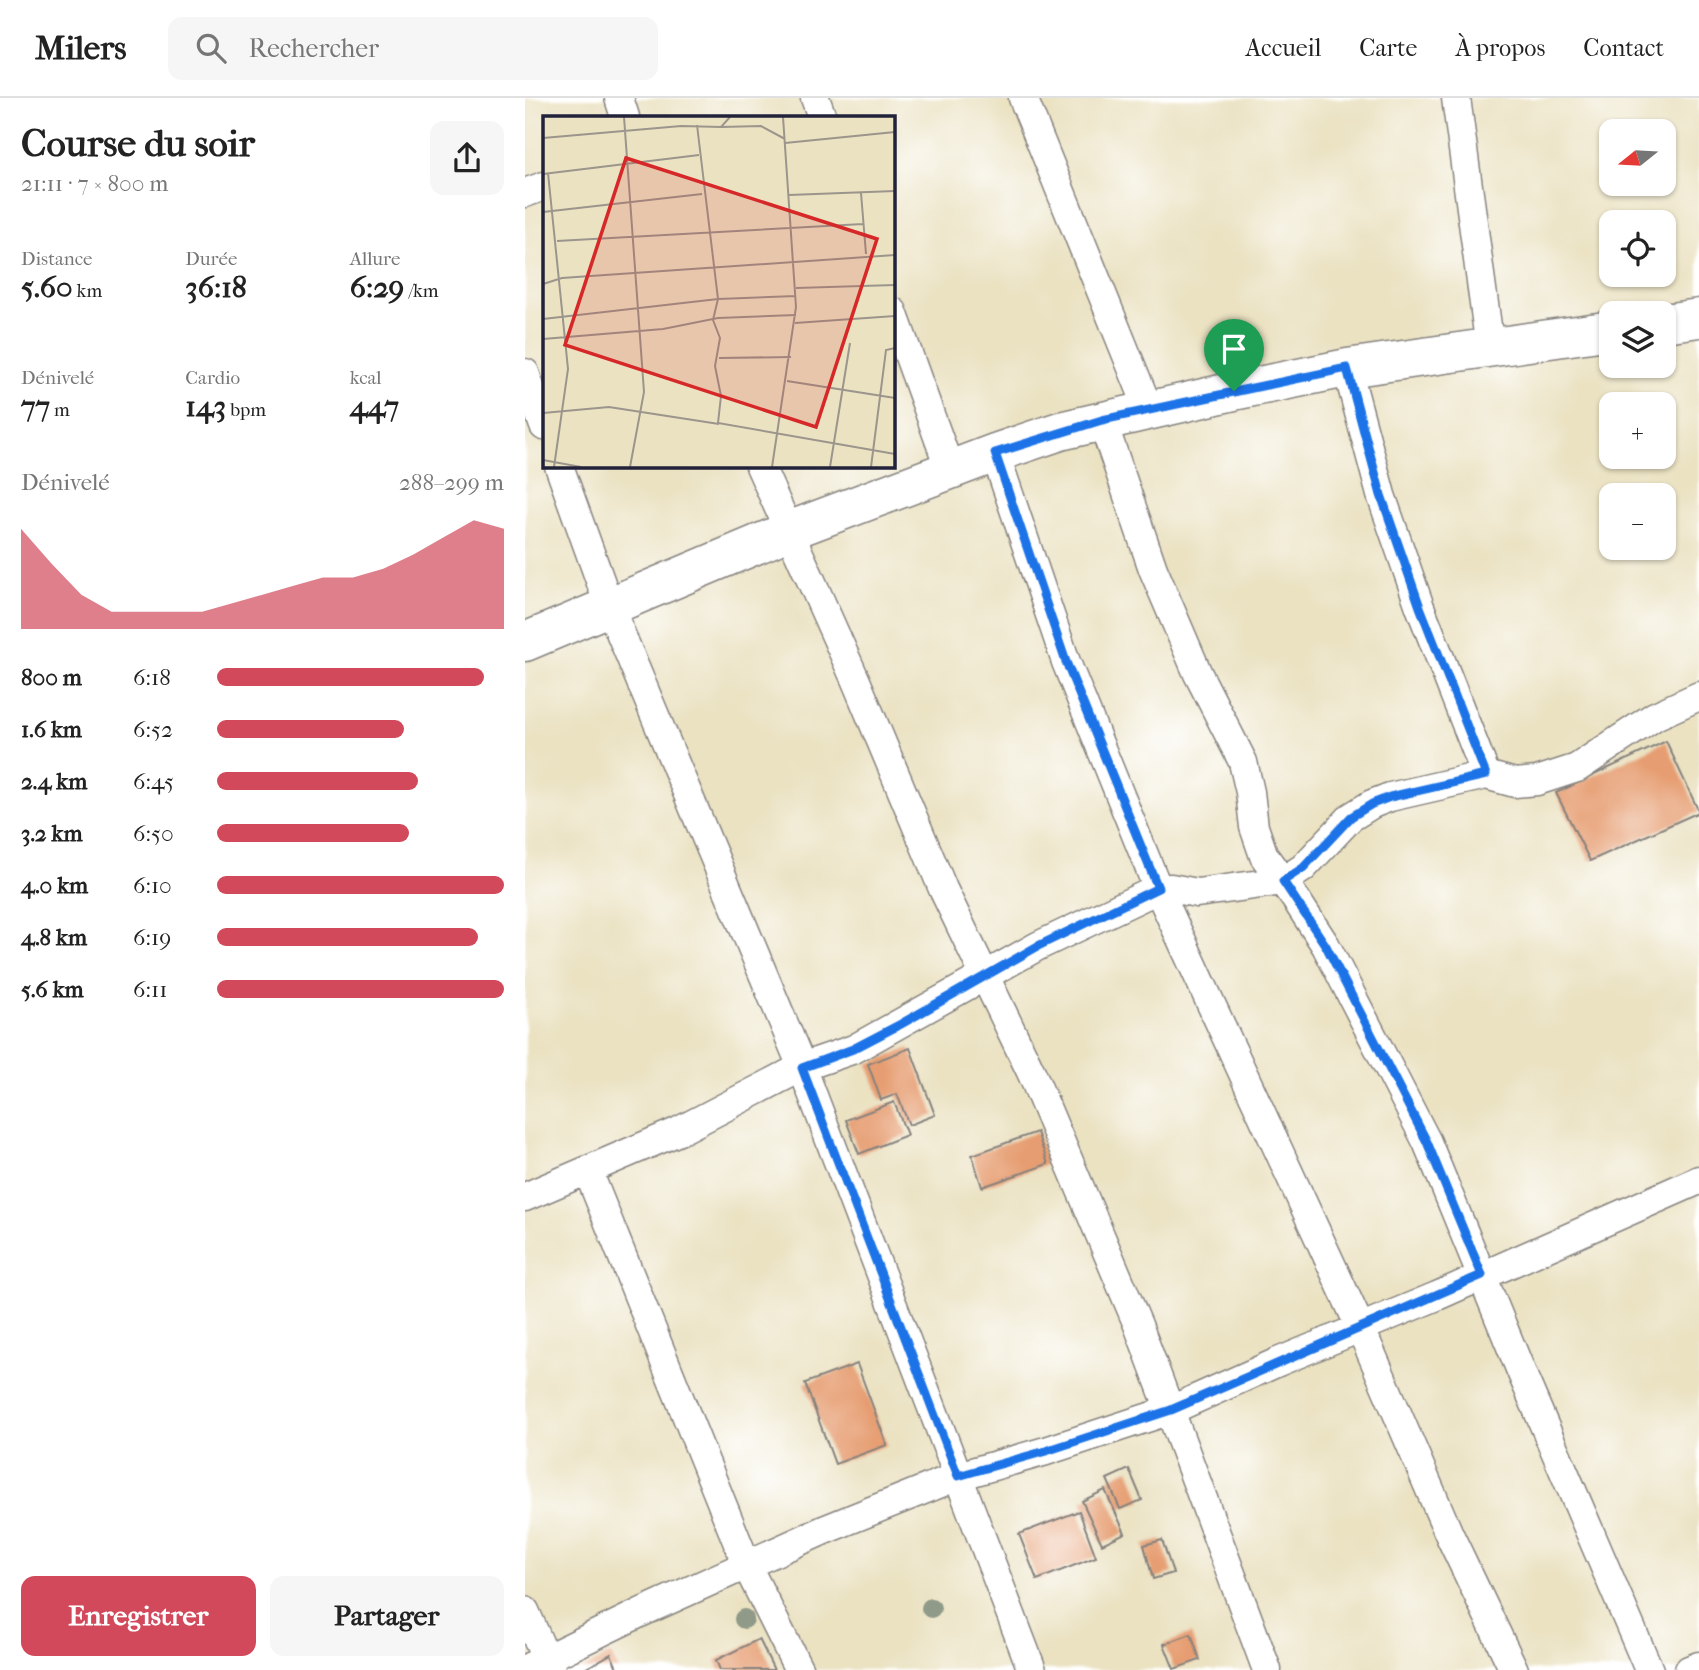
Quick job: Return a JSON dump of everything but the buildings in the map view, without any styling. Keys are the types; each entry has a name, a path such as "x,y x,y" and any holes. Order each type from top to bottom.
{"street":[{"path":"619,98 625,116"},
{"path":"815,98 822,116"},
{"path":"1023,98 1149,410"},
{"path":"1456,98 1490,348"},
{"path":"525,193 543,186"},
{"path":"894,315 950,470"},
{"path":"1676,321 1699,318"},
{"path":"525,642 790,530 995,453 1102,420 1347,368 1599,332"},
{"path":"1347,368 1381,495 1420,607 1486,775"},
{"path":"525,373 543,423"},
{"path":"1102,420 1153,569 1198,674 1243,762 1254,827 1264,856 1326,946 1427,1142 1649,1670"},
{"path":"995,453 1066,662 1158,888 1360,1327 1449,1534 1514,1670"},
{"path":"559,467 610,608 802,1068 1032,1670"},
{"path":"760,467 943,889 1032,1074 1171,1410 1267,1670"},
{"path":"525,1197 679,1132 802,1068 853,1049 1038,946 1158,888 1197,894 1283,881 1303,868 1351,817 1372,804 1390,797 1486,775 1515,783 1537,781 1577,768 1655,716 1699,696"},
{"path":"587,1171 747,1566 799,1670"},
{"path":"525,1611 541,1667 640,1613 824,1530 958,1476 1046,1451 1171,1410 1699,1180"},
{"path":"1689,1670 1699,1665"}],"route":[{"path":"1347,368 1381,495 1420,607 1486,775 1390,797 1372,804 1351,817 1303,868 1283,881 1326,946 1427,1142 1482,1275 1171,1410 1046,1451 958,1476 802,1068 853,1049 1038,946 1158,888 1066,662 995,453 1102,420 1234,391 1347,368"}]}
